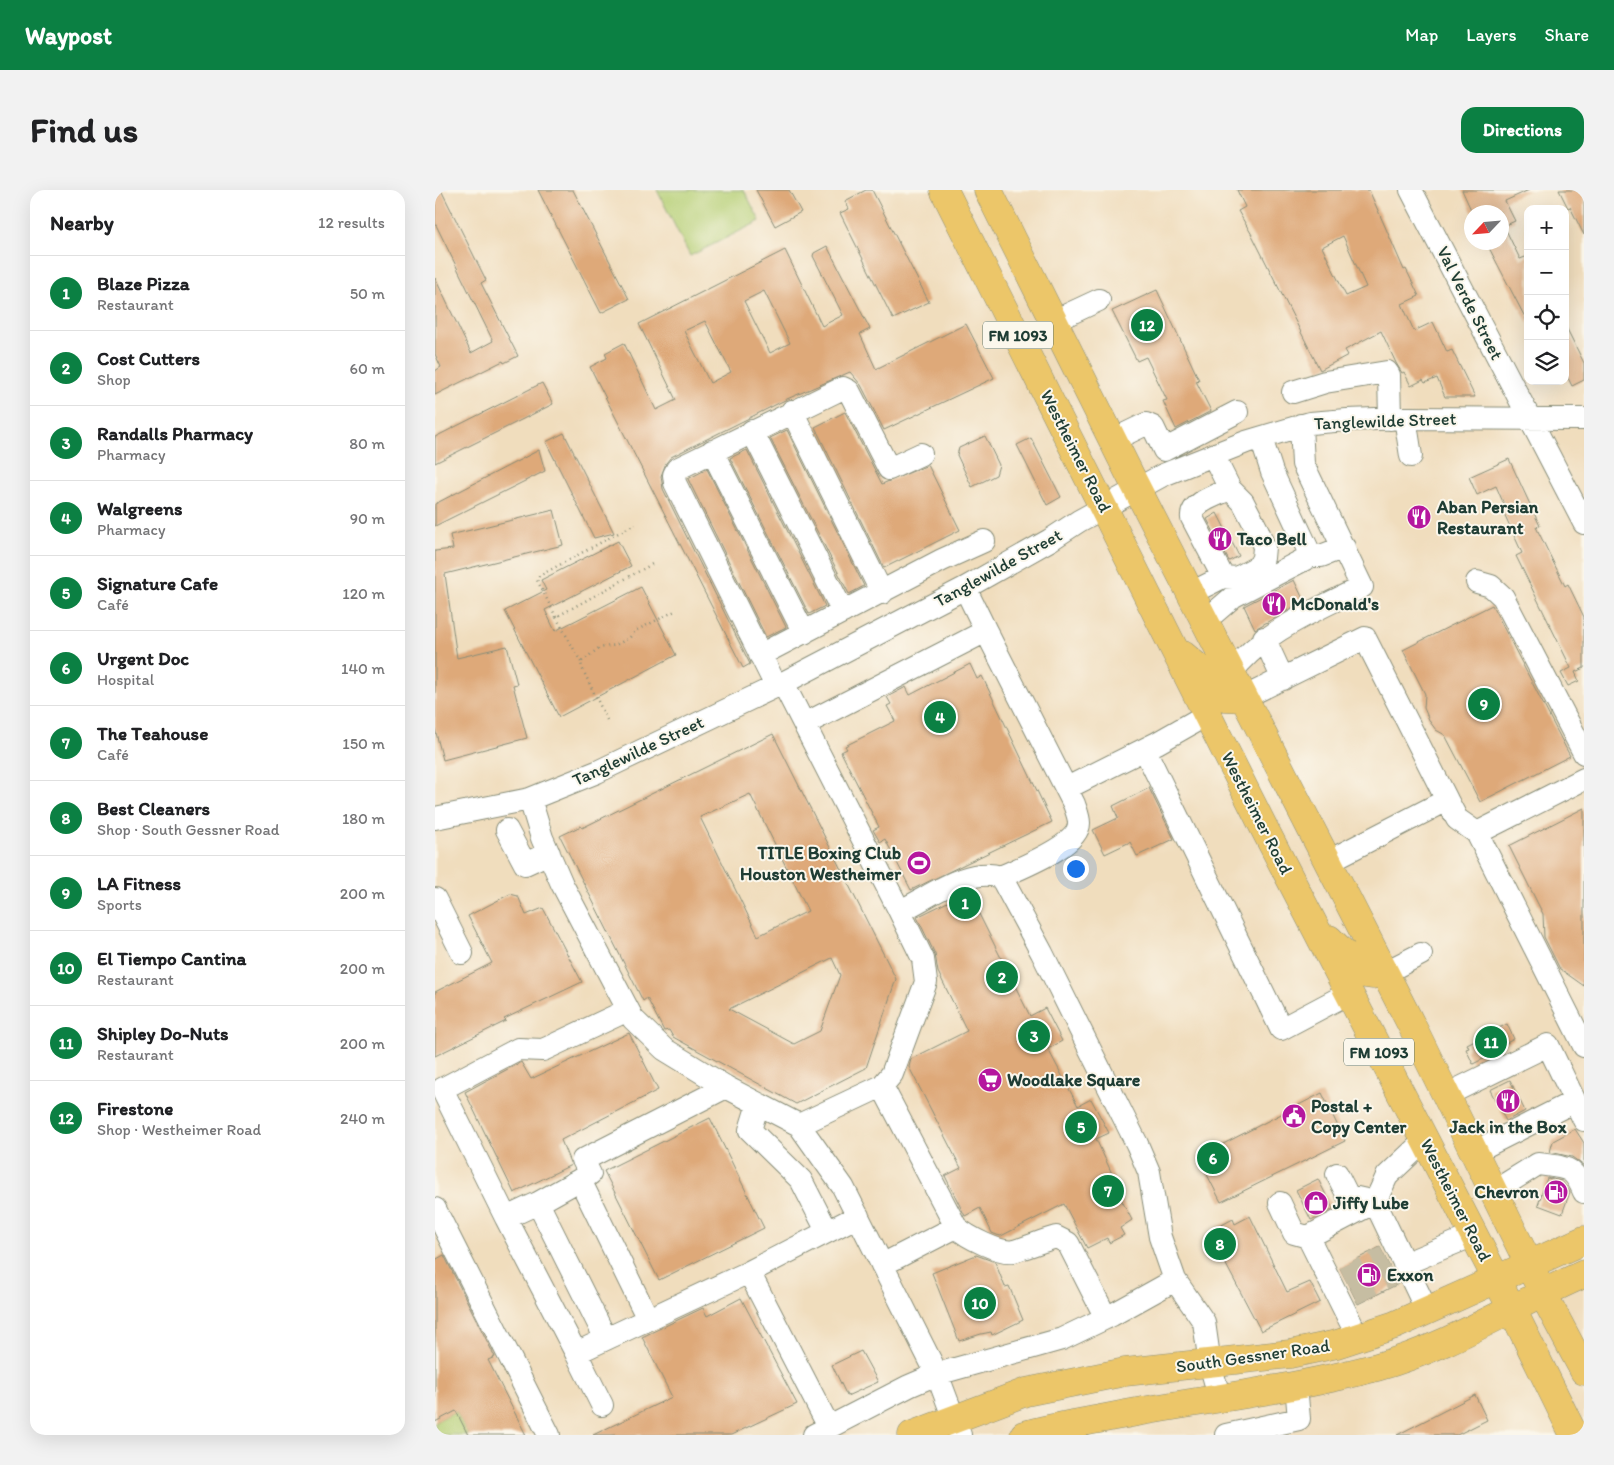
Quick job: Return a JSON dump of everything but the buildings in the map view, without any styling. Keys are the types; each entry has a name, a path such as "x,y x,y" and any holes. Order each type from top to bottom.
{"main road":[{"name":"Westheimer Road","path":"944,190 1349,993 1512,1309 1574,1435"},
{"name":"Westheimer Road","path":"988,190 1243,698 1415,1032 1529,1265 1582,1364"},
{"path":"967,236 996,252 1005,264 1027,268"},
{"path":"999,298 1017,292 1025,304 1054,321"},
{"path":"1174,647 1213,680 1224,697 1231,700 1243,698"},
{"path":"1208,714 1223,713 1229,716 1271,790 1301,810"},
{"path":"1315,926 1365,974 1372,976 1384,972"},
{"path":"1349,993 1371,995 1384,1011 1415,1032"},
{"name":"South Gessner Road","path":"912,1435 958,1427 1026,1392 1125,1372 1290,1354 1358,1337 1395,1325 1584,1240"},
{"name":"South Gessner Road","path":"1024,1435 1133,1412 1295,1386 1380,1366 1435,1345 1584,1274"}],"street":[{"name":"Val Verde Street","path":"1411,190 1584,523"},
{"path":"1054,321 1099,300"},
{"path":"1293,392 1325,382 1387,372 1397,418 1411,456"},
{"path":"799,1125 882,1086 891,1074 926,982 923,959 805,724 760,655 675,483 674,475 677,469 791,411 843,388 849,391 889,469 921,454"},
{"path":"791,411 882,592"},
{"path":"1164,450 1237,412"},
{"name":"Tanglewilde Street","path":"435,818 530,799 597,772 779,684 965,588 1138,489 1213,455 1261,438 1301,425 1338,421 1397,418 1584,419"},
{"path":"1113,440 1146,424 1153,427 1172,472"},
{"path":"1231,673 1250,650 1264,638 1362,587 1345,547 1303,464 1301,425"},
{"path":"752,431 843,612"},
{"path":"1261,438 1272,472 1311,556"},
{"path":"712,451 803,633"},
{"path":"1191,593 1223,577 1237,578 1259,566 1264,547 1243,502 1230,489 1213,455"},
{"path":"1223,577 1191,513 1195,507 1230,489"},
{"path":"760,655 942,560 984,541"},
{"path":"1205,621 1233,596 1311,556 1321,556 1345,547"},
{"path":"1477,582 1491,586 1503,597 1584,753"},
{"path":"897,906 906,908 975,874 988,873 1001,877 1061,847 1073,836 1079,824 1075,804 965,588"},
{"path":"805,724 987,631"},
{"path":"1264,638 1283,679"},
{"path":"1243,698 1365,638 1457,819 1477,833 1584,1046"},
{"path":"1067,788 1145,750 1208,714"},
{"path":"1145,750 1281,1029 1349,993"},
{"path":"1477,833 1584,779"},
{"path":"530,799 549,853 587,934 633,1019 664,1049 726,1087 799,1125 843,1187 937,1374 958,1427"},
{"path":"1327,862 1447,800"},
{"path":"507,830 525,864 549,853"},
{"path":"1001,877 1042,953 1137,1144 1149,1172 1160,1237 1175,1280 1204,1322 1210,1364 1220,1399"},
{"path":"435,899 462,953"},
{"path":"1384,972 1421,954"},
{"path":"602,1406 442,1089 519,1049 543,1050 628,1010"},
{"path":"1446,1095 1548,1045 1580,1110 1474,1152"},
{"path":"882,1086 957,1227 963,1233 1005,1251 1014,1251 1056,1237 1068,1243 1106,1318"},
{"path":"506,1218 538,1203 590,1174 583,1160 726,1087"},
{"path":"758,1104 750,1130 801,1180 827,1231"},
{"path":"1308,1238 1375,1202 1387,1176 1425,1140"},
{"path":"1493,1192 1538,1164 1566,1168 1577,1175 1584,1192"},
{"path":"1337,1174 1348,1196 1375,1202"},
{"path":"580,1180 649,1319"},
{"path":"1375,1202 1394,1265 1427,1311"},
{"path":"538,1203 606,1339"},
{"path":"1280,1203 1295,1233 1308,1238 1344,1287 1358,1337"},
{"path":"435,1209 549,1435"},
{"path":"576,1353 749,1272 857,1216"},
{"path":"882,1265 957,1227"},
{"path":"1394,1265 1474,1235"},
{"path":"749,1272 821,1431 909,1386 937,1374 1062,1339 1106,1318 1175,1280"},
{"path":"1226,1435 1299,1419 1295,1386"}],"path":[{"path":"607,720 582,668 581,662 537,580 539,576 635,524"},
{"path":"556,617 654,563"},
{"path":"581,662 599,648 616,645 629,638 637,630 677,610"}],"green space":[{"path":"657,190 744,190 760,221 690,256"},
{"path":"456,1411 468,1435 435,1435 435,1422"}],"tunnel":[{"path":"1344,1277 1385,1257"},
{"path":"1353,1294 1393,1274"}],"place":[{"name":"Firestone","path":"1147,325"},
{"name":"Aban Persian Restaurant","path":"1419,517"},
{"name":"Taco Bell","path":"1220,539"},
{"name":"McDonald's","path":"1274,604"},
{"name":"LA Fitness","path":"1484,704"},
{"name":"Walgreens","path":"940,717"},
{"name":"TITLE Boxing Club Houston Westheimer","path":"919,863"},
{"name":"Blaze Pizza","path":"965,903"},
{"name":"Cost Cutters","path":"1002,977"},
{"name":"Randalls Pharmacy","path":"1034,1036"},
{"name":"Shipley Do-Nuts","path":"1491,1042"},
{"name":"Woodlake Square","path":"990,1080"},
{"name":"Jack in the Box","path":"1508,1101"},
{"name":"Postal + Copy Center","path":"1294,1116"},
{"name":"Signature Cafe","path":"1081,1127"},
{"name":"Urgent Doc","path":"1213,1158"},
{"name":"The Teahouse","path":"1108,1191"},
{"name":"Chevron","path":"1556,1192"},
{"name":"Jiffy Lube","path":"1316,1203"},
{"name":"Best Cleaners","path":"1220,1244"},
{"name":"Exxon","path":"1369,1275"},
{"name":"El Tiempo Cantina","path":"980,1303"}]}
